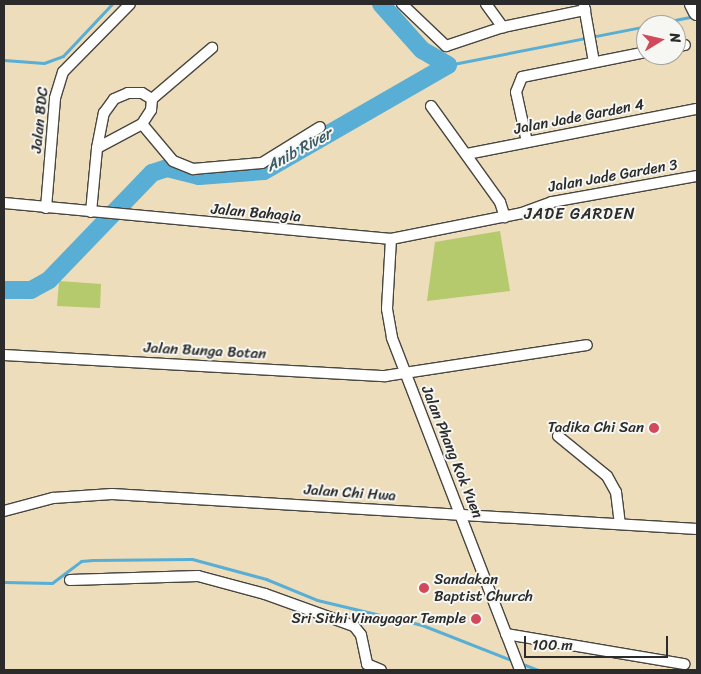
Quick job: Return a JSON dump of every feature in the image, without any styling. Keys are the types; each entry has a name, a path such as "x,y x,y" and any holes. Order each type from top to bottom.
{"main road":[{"path":"693,4 697,12"}],"street":[{"name":"Jalan BDC","path":"46,208 56,98 63,72 130,4"},
{"path":"402,4 443,46 503,27 584,7 594,62"},
{"path":"486,4 503,27"},
{"path":"97,148 142,124 151,110 152,99 212,48"},
{"path":"527,142 516,92 522,77 636,54"},
{"path":"96,213 97,148 104,113 114,99 135,92 152,99"},
{"path":"431,106 467,154 505,217"},
{"name":"Jalan Jade Garden 4","path":"467,154 697,109"},
{"path":"142,124 173,161 193,169 262,163 320,126"},
{"name":"Jalan Jade Garden 3","path":"505,217 552,202 697,176"},
{"name":"Jalan Bahagia","path":"4,204 391,238 505,217"},
{"name":"Jalan Phang Kok Yuen","path":"391,238 388,318 404,373 520,670"},
{"name":"Jalan Bunga Botan","path":"4,355 355,376 404,373 588,345"},
{"path":"558,436 607,476 616,492 620,524"},
{"name":"Jalan Chi Hwa","path":"4,511 53,498 94,493 697,529"},
{"path":"70,580 198,576 230,584 349,624 361,636 366,667 381,670"},
{"path":"506,634 684,664"}],"green space":[{"path":"500,231 510,291 427,301 435,242"},
{"path":"59,281 101,284 100,308 57,306"}],"waterway":[{"path":"4,60 44,63 63,56 112,4"},
{"path":"381,4 422,50 448,65"},
{"path":"686,18 695,16"},
{"path":"448,65 636,28"},
{"name":"Anib River","path":"4,290 31,290 49,280 152,173 167,168 199,176 264,171 448,65"},
{"path":"4,582 52,583 81,561 192,559 266,579 317,600 422,625 514,661"},
{"path":"520,663 538,670"}],"place":[{"name":"Tadika Chi San","path":"654,428"},
{"name":"Sandakan Baptist Church","path":"424,588"},
{"name":"Sri Sithi Vinayagar Temple","path":"476,619"}],"district":[{"name":"JADE GARDEN","path":"580,214"}]}
